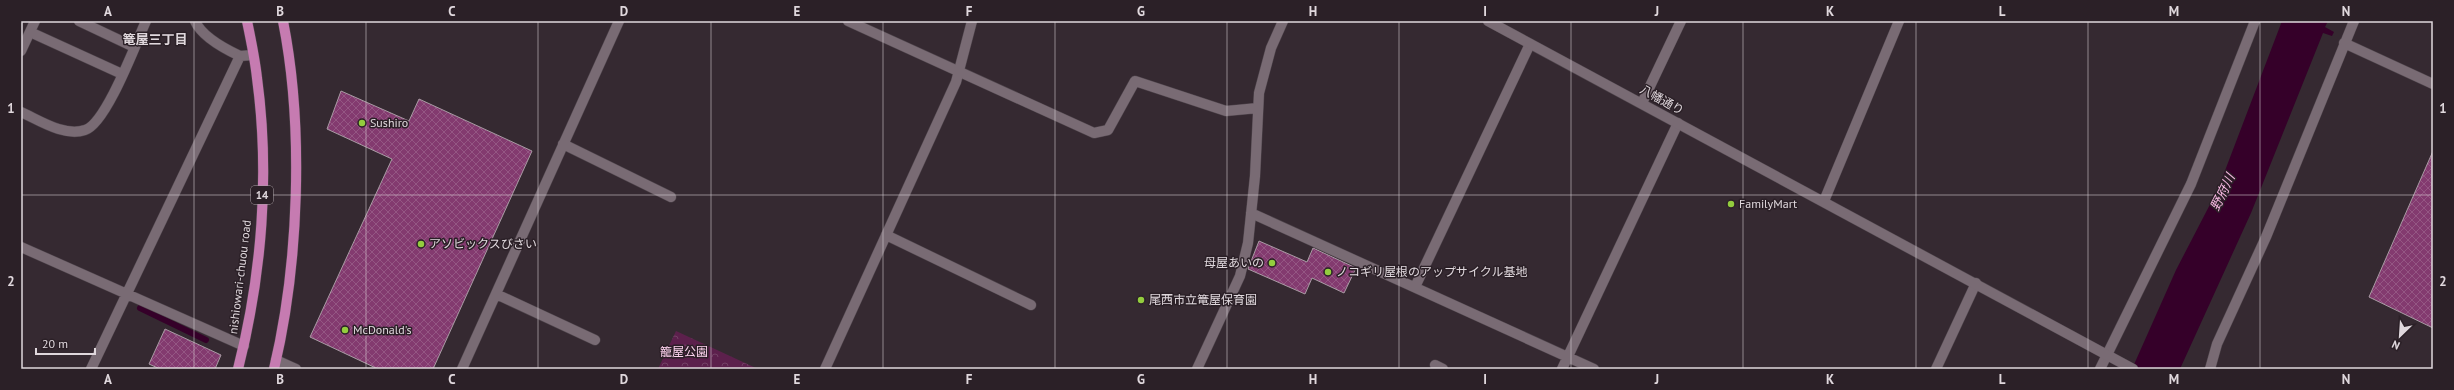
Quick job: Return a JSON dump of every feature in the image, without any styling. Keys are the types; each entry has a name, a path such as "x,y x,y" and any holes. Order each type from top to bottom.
{"main road":[{"name":"nishiowari-chuou road","path":"238,369 244,346 256,272 263,175 262,125 247,21"},
{"path":"275,364 288,288 295,180 295,129 283,21"}],"street":[{"path":"79,21 134,47"},
{"path":"21,112 66,130 86,130 95,123 106,110 146,21"},
{"path":"195,21 197,26 224,49 240,56 253,55"},
{"path":"462,369 619,21"},
{"path":"848,21 1094,133 1108,130 1135,81 1226,111 1258,108"},
{"path":"825,369 956,82 972,21"},
{"path":"1197,369 1240,276 1248,243 1251,213 1258,93 1271,48 1283,21"},
{"name":"八幡通り","path":"1488,21 2133,369"},
{"path":"1642,103 1681,21"},
{"path":"1824,202 1899,21"},
{"path":"2100,369 2157,256 2191,184 2255,21"},
{"path":"2210,369 2217,344 2266,237 2354,21"},
{"path":"22,46 32,25 122,74"},
{"path":"2344,43 2433,84"},
{"path":"1415,287 1530,44"},
{"path":"91,369 240,56"},
{"path":"1562,369 1678,123"},
{"path":"563,144 671,196"},
{"path":"1251,213 1594,369"},
{"path":"886,235 1031,305"},
{"path":"21,247 244,346"},
{"path":"1936,369 1976,283"},
{"path":"496,294 595,340"},
{"path":"275,364 296,369"}],"green space":[{"name":"籠屋公園","path":"676,331 758,369 658,369"}],"water":[{"name":"野府川","path":"2282,21 2328,21 2325,27 2334,32 2332,36 2323,33 2251,213 2180,369 2132,369 2176,270 2218,189"}],"building":[{"name":"アソビックスびさい","path":"341,91 409,121 419,99 532,151 433,369 378,369 310,337 392,159 327,129"},
{"path":"2433,151 2433,328 2369,297"},
{"path":"1259,241 1307,262 1313,248 1356,268 1344,293 1312,278 1305,294 1248,269"},
{"path":"165,329 221,355 215,369 160,369 149,364"}],"waterway":[{"path":"140,308 206,340"}],"place":[{"name":"Sushiro","path":"362,123"},
{"name":"FamilyMart","path":"1731,204"},
{"name":"アソビックスびさい","path":"421,244"},
{"name":"母屋あいの","path":"1272,263"},
{"name":"ノコギリ屋根のアップサイクル基地","path":"1328,272"},
{"name":"尾西市立篭屋保育園","path":"1141,300"},
{"name":"McDonald's","path":"345,330"}],"district":[{"name":"篭屋三丁目","path":"155,39"}]}
